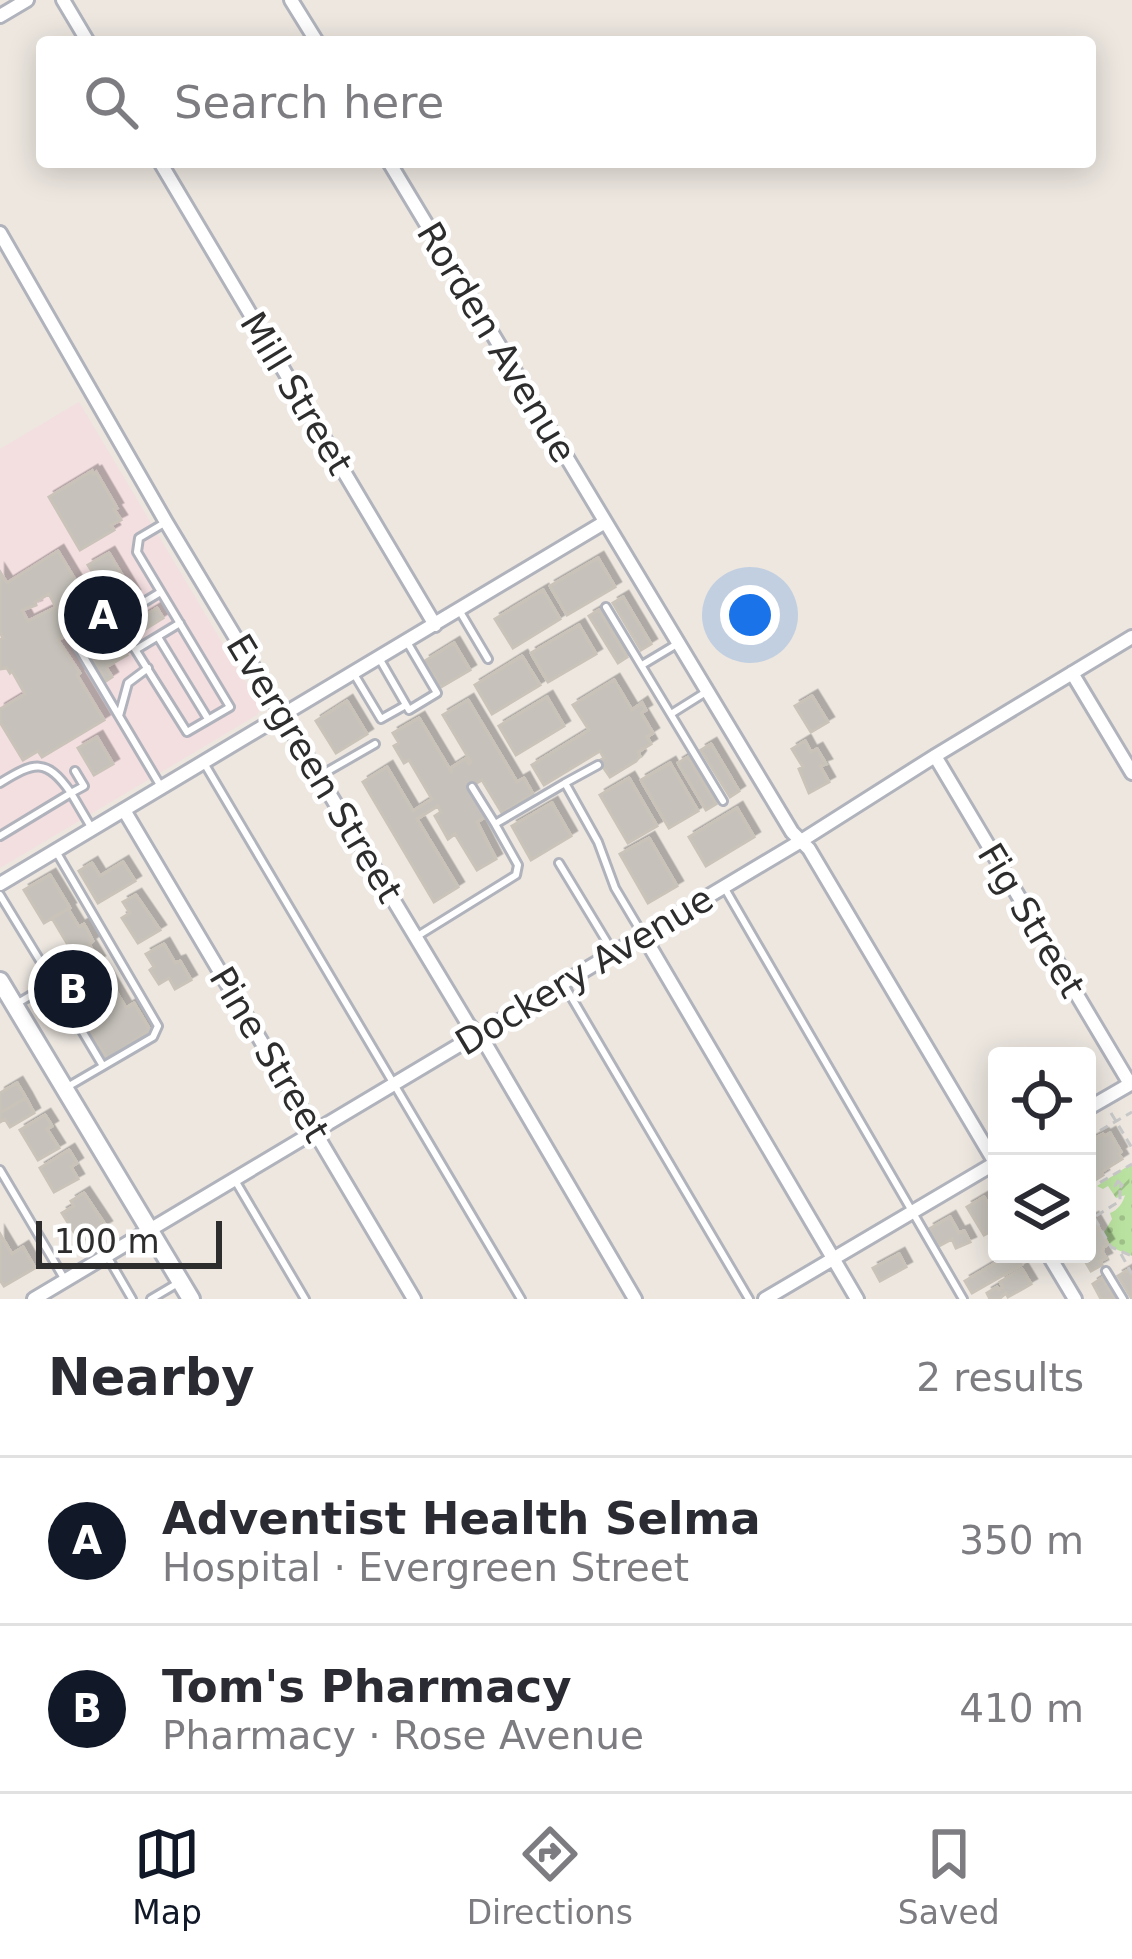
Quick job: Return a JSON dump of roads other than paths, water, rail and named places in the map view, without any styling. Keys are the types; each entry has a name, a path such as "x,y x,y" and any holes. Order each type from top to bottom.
{"street":[{"path":"0,16 27,0"},
{"path":"63,0 84,36"},
{"path":"291,0 312,36"},
{"name":"Mill Street","path":"164,168 435,625"},
{"name":"Rorden Avenue","path":"392,168 676,644 991,1155"},
{"name":"Evergreen Street","path":"0,233 166,522 468,1024 485,1043 635,1299"},
{"path":"0,884 604,522"},
{"name":"Dockery Avenue","path":"34,1299 801,841 1132,637"},
{"path":"1072,673 1132,773"},
{"name":"Fig Street","path":"934,756 1131,1083"},
{"name":"Pine Street","path":"124,810 414,1299"},
{"path":"643,935 857,1299"},
{"path":"0,981 191,1299"},
{"path":"1096,1104 1131,1083"},
{"path":"765,1299 988,1169"},
{"path":"1053,1263 1075,1299"}],"lane":[{"path":"116,619 187,732 230,706 137,551 139,538 166,522"},
{"path":"161,592 75,642 161,788"},
{"path":"606,608 723,801"},
{"path":"459,610 488,659"},
{"path":"136,650 180,623"},
{"path":"158,637 208,719"},
{"path":"379,658 409,710 436,693 407,642"},
{"path":"642,665 676,644"},
{"path":"119,716 128,683 148,668"},
{"path":"354,674 381,719 406,705"},
{"path":"671,714 706,692"},
{"path":"320,776 375,744"},
{"path":"204,763 520,1299"},
{"path":"495,824 598,765"},
{"path":"0,770 3,781 26,767 52,770 92,829"},
{"path":"0,836 84,786 76,771"},
{"path":"565,783 643,935"},
{"path":"416,937 515,875 518,865 472,787"},
{"path":"56,851 158,1026 153,1037 66,1088"},
{"path":"559,862 614,952"},
{"path":"724,887 963,1299"},
{"path":"0,895 103,1066"},
{"path":"15,1005 53,982"},
{"path":"563,983 749,1299"},
{"path":"0,1170 65,1280"},
{"path":"235,1179 305,1299"},
{"path":"107,1256 133,1299"},
{"path":"1106,1271 1123,1299"},
{"path":"151,1299 181,1281"}],"place":[{"name":"Adventist Health Selma","path":"103,615"},
{"name":"Tom's Pharmacy","path":"73,989"}]}
